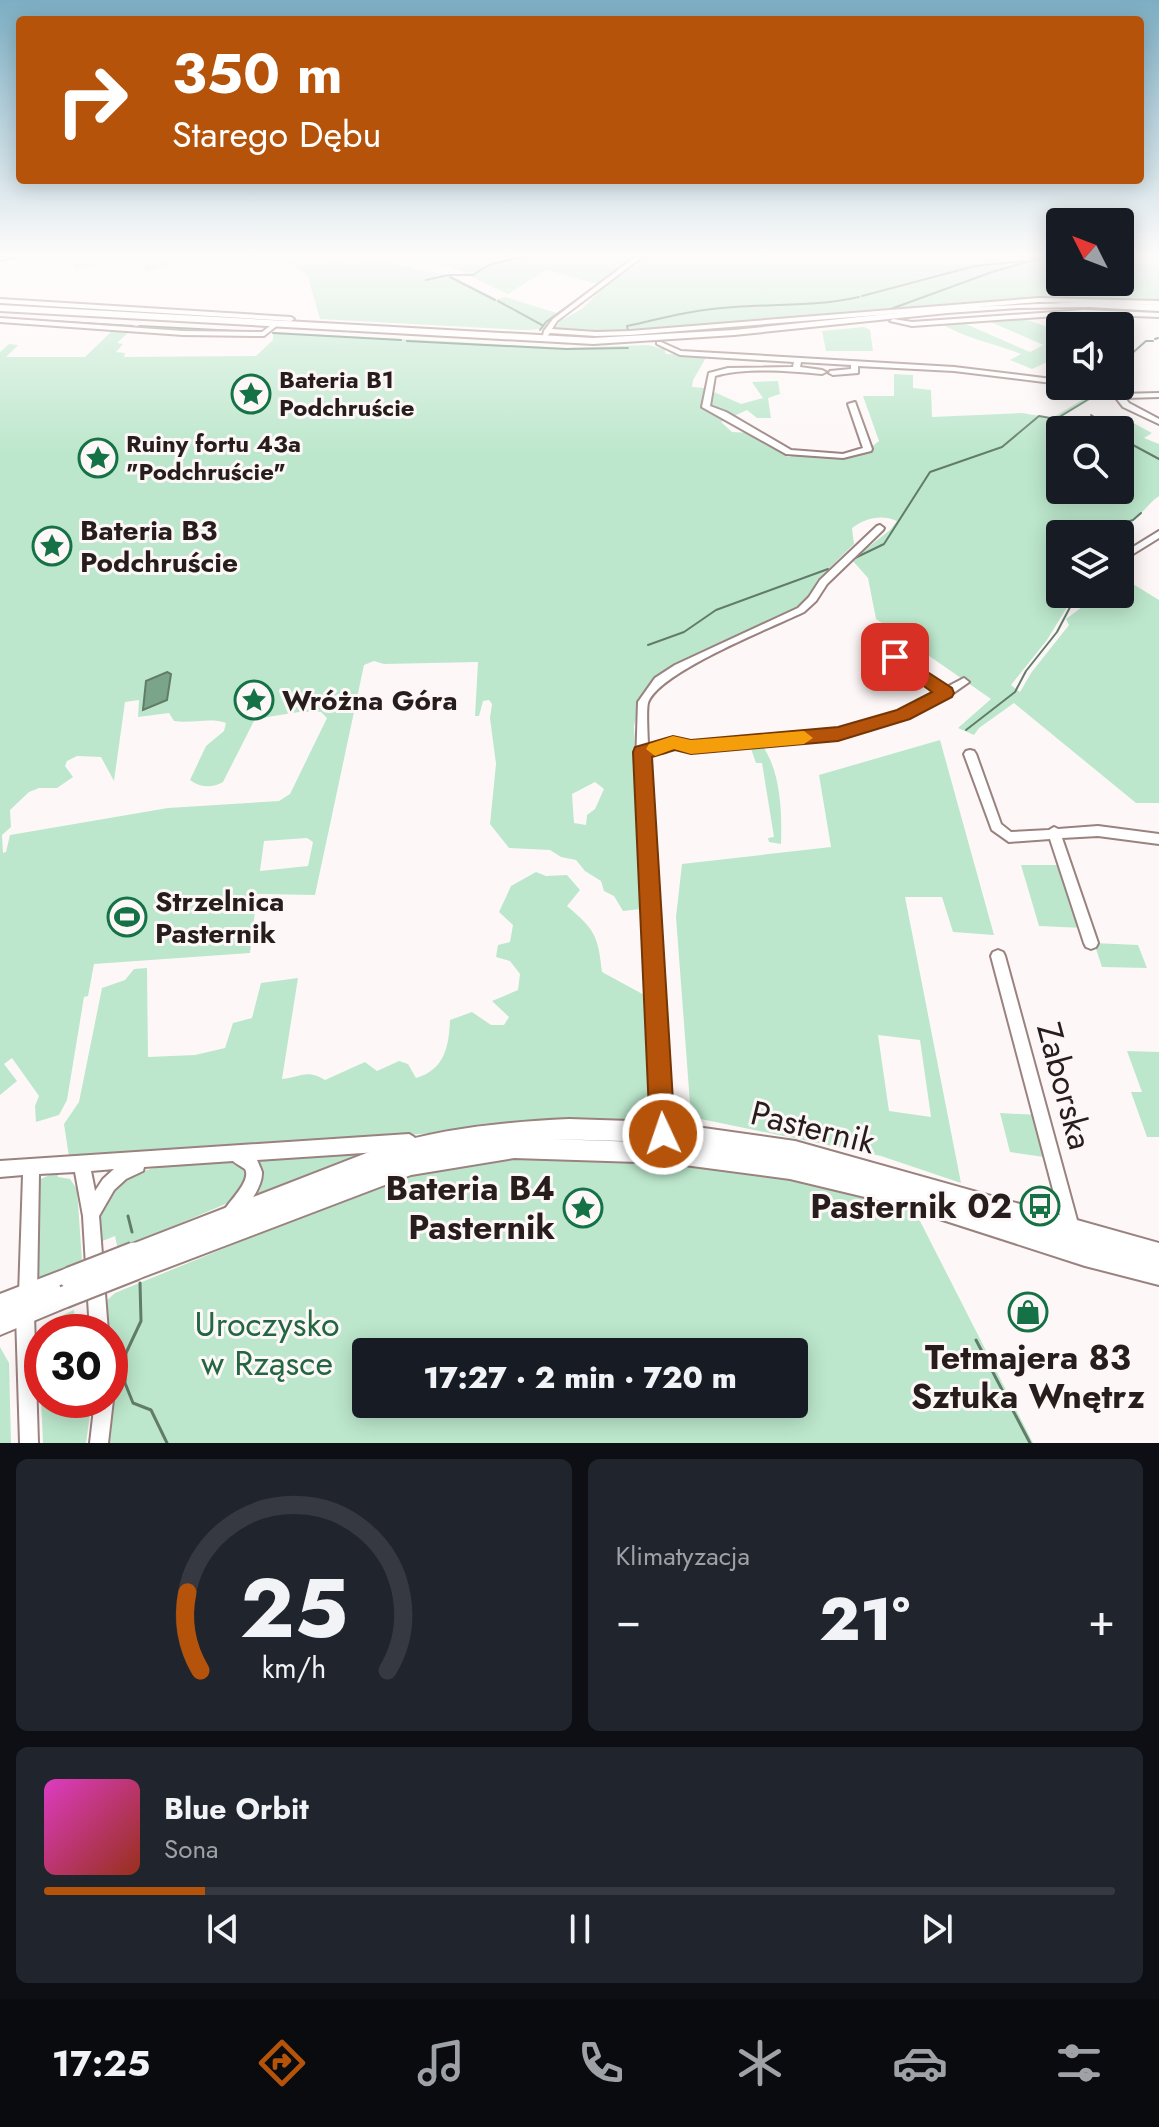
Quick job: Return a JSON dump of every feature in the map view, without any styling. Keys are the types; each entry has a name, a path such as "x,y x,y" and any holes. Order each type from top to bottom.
{"main road":[{"path":"212,321 563,346 889,321"},
{"path":"409,335 662,339 858,321"},
{"name":"Pasternik","path":"359,1174 434,1143 510,1130 583,1129 663,1134 697,1146 850,1183 1159,1274"},
{"name":"Pasternik","path":"359,1174 514,1148 697,1146 739,1140 808,1154 1159,1254"},
{"path":"134,1261 223,1220 359,1174"},
{"path":"0,1324 26,1304 359,1174"},
{"path":"0,1305 26,1304"}],"street":[{"path":"73,321 188,333 264,334 274,327"},
{"path":"545,335 554,321"},
{"path":"895,321 925,321"},
{"path":"662,339 675,352 797,364 822,372"},
{"path":"833,373 855,371 854,363"},
{"path":"852,404 868,449 843,456 789,452 706,407 712,375 797,364 854,363 954,369 1046,380"},
{"path":"1134,396 1159,395"},
{"path":"1122,400 1159,422"},
{"path":"663,1134 642,752 643,702 659,681 679,667 801,610 813,599 823,582 880,528"},
{"path":"1134,550 1159,534"},
{"path":"873,641 945,693"},
{"path":"642,752 662,749 673,742 691,747 838,734 904,714 964,682"},
{"path":"970,754 1000,832 1009,837 1098,831 1159,839"},
{"path":"1054,832 1091,943"},
{"name":"Zaborska","path":"998,956 1073,1231"},
{"path":"0,1169 434,1143"},
{"path":"223,1220 246,1195 253,1178 250,1163 235,1154"},
{"path":"91,1216 113,1178 146,1161"},
{"path":"82,1164 91,1216 98,1314"},
{"path":"29,1443 26,1304 31,1167"},
{"path":"99,1443 102,1418"}],"green space":[{"path":"363,321 552,321 544,329"},
{"path":"560,321 829,321 672,335 555,329"},
{"path":"989,321 1031,321 1046,326 1046,362 1032,369 1010,360 1021,354 940,323 961,322 1030,352 1044,345"},
{"path":"864,327 870,330 873,351 826,351 822,331"},
{"path":"114,329 130,331 117,343 123,344 116,352 125,353 124,357 256,356 273,340 273,332 565,348 648,345 664,349 666,354 707,356 692,387 705,388 741,404 763,398 752,382 778,381 780,394 768,398 771,418 757,418 747,410 721,422 732,432 751,433 788,457 846,457 870,449 879,441 863,396 894,396 894,374 913,375 913,388 931,390 932,417 1022,413 1046,417 1046,504 1134,504 1134,423 1152,433 1144,438 1159,444 1159,496 1131,520 1046,520 1046,608 1066,608 1047,640 1011,685 1020,692 1069,625 1066,619 1081,608 1134,608 1134,585 1159,600 1159,803 1136,803 1014,703 974,735 958,728 991,699 876,619 868,578 852,560 897,521 885,518 868,520 852,528 854,544 818,579 807,600 794,610 669,668 642,696 634,726 641,909 623,911 614,896 604,891 601,881 585,871 576,860 561,857 550,850 509,848 490,824 496,764 490,718 492,704 489,700 483,701 479,716 475,716 478,662 384,664 374,661 364,665 315,895 257,894 250,953 94,964 88,996 84,997 67,1100 59,1115 36,1122 35,1106 39,1096 12,1058 4,1064 17,1081 0,1095 0,352 9,344 18,345 6,357 85,357","holes":["139,700 138,717 169,713 174,721 226,723 224,731 206,746 190,780 206,786 223,782 255,719 299,712 321,712 327,718 290,794 279,801 168,808 10,835 6,852 3,853 2,835 11,827 10,810 29,792 39,788 57,788 73,777 65,766 67,761 77,756 101,757 114,781 125,702","595,782 604,789 595,809 587,815 586,825 574,823 572,794","307,838 313,842 308,866 260,871 264,841"]},
{"path":"1082,400 1090,400 1063,416 1055,416"},
{"path":"940,740 994,935 953,932 942,897 905,897 961,1183 881,1156 691,1117 676,917 682,864 831,847 819,775","holes":["878,1035 920,1040 931,1117 889,1111"]},
{"path":"762,745 777,780 781,844 769,842 768,838 774,837 762,763 756,763 750,746"},
{"path":"1021,865 1062,865 1084,928 1039,926"},
{"path":"536,872 546,876 567,875 580,890 567,906 594,934 602,972 648,997 654,1115 651,1121 521,1122 421,1134 69,1157 64,1124 79,1102 102,988 125,980 134,969 147,968 148,1057 195,1055 225,1048 233,1023 252,1018 261,983 298,978 282,1079 308,1074 325,1080 365,1062 377,1071 399,1061 408,1064 416,1078 433,1069 444,1055 450,1020 472,1012 491,1025 504,1025 509,1017 492,1001 518,990 520,974 510,961 496,957 498,945 510,942 513,925 499,912 511,886"},
{"path":"1094,943 1138,945 1147,968 1102,967"},
{"path":"1127,1051 1159,1052 1159,1137 1147,1137 1131,1092 1142,1092"},
{"path":"1000,1113 1039,1115 1051,1158 1010,1152"},
{"path":"379,1150 252,1199 256,1159"},
{"name":"Uroczysko w Rząsce","path":"557,1156 663,1161 837,1185 905,1207 920,1221 1033,1443 107,1443 111,1418 128,1418 128,1314 105,1314 104,1303 115,1293 379,1185 428,1169 489,1160"},
{"path":"236,1162 247,1173 245,1189 230,1202 118,1250 115,1236 100,1242 100,1211 107,1194 120,1181 157,1168"},
{"path":"57,1172 58,1177 70,1179 77,1189 82,1261 35,1284 36,1181"},
{"path":"0,1347 9,1363 11,1443 0,1443"},
{"path":"42,1418 89,1418 86,1443 43,1443"}],"shaded area":[{"path":"167,672 171,674 167,700 143,710 146,681"}],"waterway":[{"path":"56,321 133,326"},
{"path":"288,321 326,323"},
{"path":"535,321 542,325"},
{"path":"540,330 547,321"},
{"path":"628,331 627,326 648,321"},
{"path":"352,325 541,335"},
{"path":"139,326 258,332"},
{"path":"273,333 401,340"},
{"path":"549,335 616,337"},
{"path":"629,336 647,335"},
{"path":"407,341 566,349 628,348"},
{"path":"1134,352 1146,341 1153,341"},
{"path":"855,558 884,544 930,472 1002,447 1039,416 1056,419 1087,400"},
{"path":"1134,446 1159,459"},
{"path":"1133,520 1141,513"},
{"path":"648,645 684,632 716,610 828,569"},
{"path":"966,730 1015,692 1026,671 1057,632 1070,608"},
{"path":"128,1216 132,1232"},
{"path":"140,1283 141,1321 126,1353 125,1383 133,1403 151,1410 167,1443"},
{"path":"976,1340 1030,1443"}],"slow traffic":[{"path":"655,749 662,749 673,742 691,747 804,738"}],"place":[{"name":"Bateria B1 Podchruście","path":"251,394"},
{"name":"Ruiny fortu 43a \"Podchruście\"","path":"98,458"},
{"name":"Bateria B3 Podchruście","path":"52,546"},
{"name":"Wróżna Góra","path":"254,700"},
{"name":"Strzelnica Pasternik","path":"127,917"},
{"name":"Pasternik 02","path":"1040,1206"},
{"name":"Bateria B4 Pasternik","path":"583,1208"},
{"name":"Tetmajera 83 Sztuka Wnętrz","path":"1028,1312"}],"route":[{"path":"663,1134 642,752 662,749 673,742 691,747 838,734 904,714 945,693 895,657"}]}
